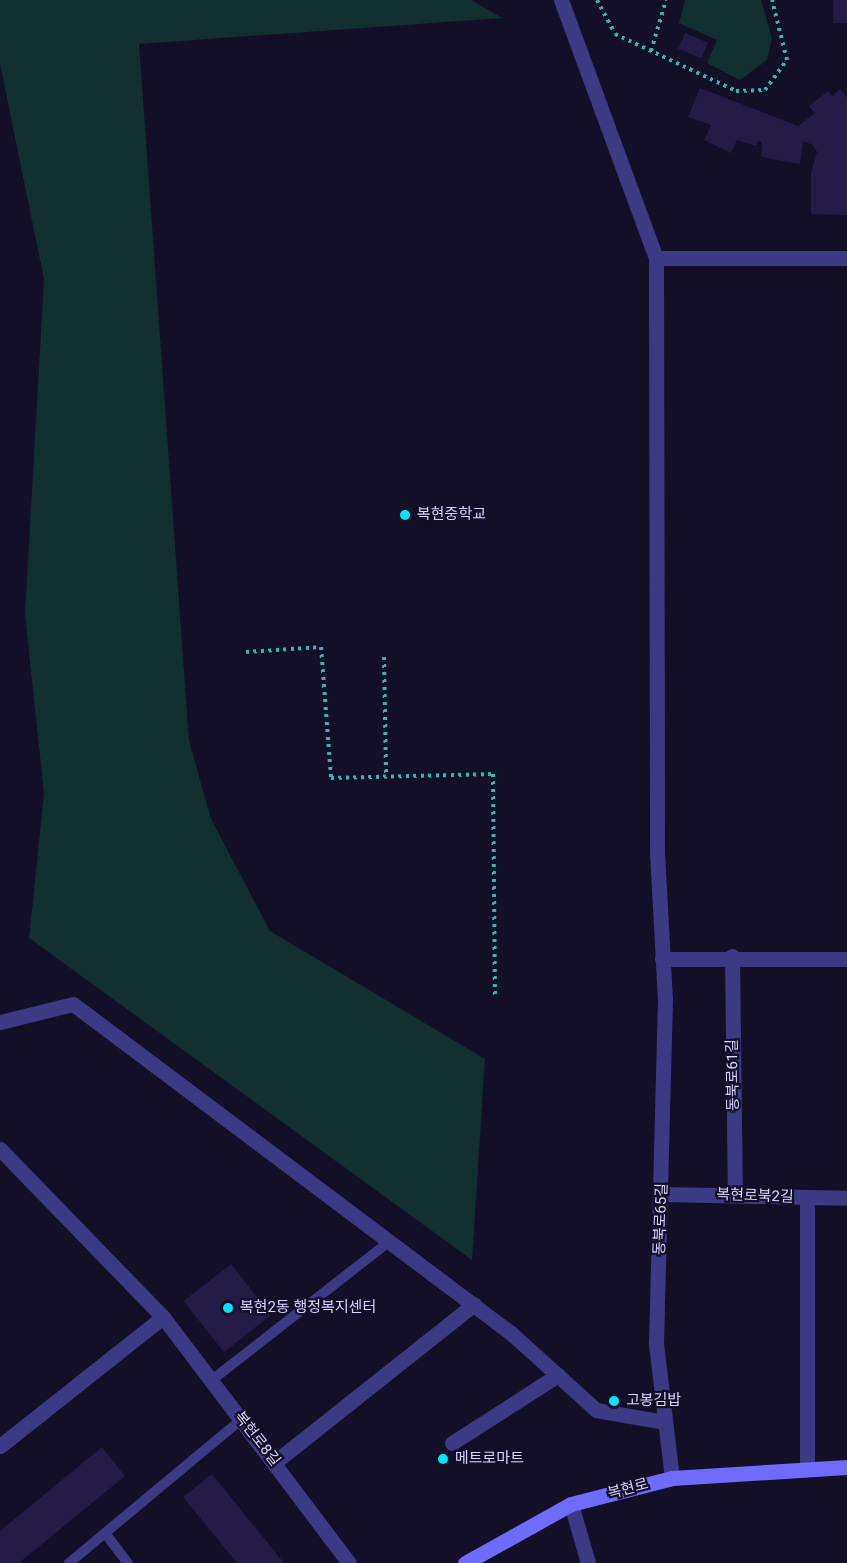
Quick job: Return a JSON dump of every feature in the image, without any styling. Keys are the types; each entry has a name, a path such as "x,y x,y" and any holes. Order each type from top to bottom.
{"main road":[{"name":"복현로","path":"465,1563 572,1504 672,1478 847,1467"}],"street":[{"path":"561,0 656,258 847,258"},
{"name":"동북로65길","path":"656,258 657,852 662,958 662,1194 656,1344 672,1478"},
{"path":"662,958 732,956 847,959"},
{"name":"동북로61길","path":"732,956 735,1195"},
{"path":"0,1022 73,1004 474,1304 596,1410 665,1422"},
{"name":"복현로8길","path":"0,1149 163,1317 275,1461 349,1563"},
{"name":"복현로북2길","path":"662,1194 847,1198"},
{"path":"807,1198 807,1468"},
{"path":"275,1461 474,1304"},
{"path":"0,1446 163,1317"},
{"path":"452,1443 558,1375"},
{"path":"572,1504 588,1563"}],"lane":[{"path":"212,1380 390,1241"},
{"path":"69,1563 242,1419"},
{"path":"105,1533 128,1563"}],"path":[{"path":"597,0 615,34 736,91 765,90 787,60 772,0"},
{"path":"651,51 666,0"},
{"path":"246,652 321,647 332,778 494,774 495,996"},
{"path":"384,657 386,777"}],"green space":[{"path":"0,0 471,0 502,18 139,44 189,741 211,819 270,931 485,1059 472,1260 29,938 44,794 25,614 44,279 0,64"},
{"path":"685,0 761,0 772,38 767,60 740,80 707,63 717,40 679,23"}],"building":[{"path":"833,0 847,0 847,23 833,23"},
{"path":"685,33 708,43 701,58 678,49"},
{"path":"700,88 798,126 815,113 809,106 828,91 832,96 840,89 847,97 847,215 811,214 811,172 817,152 813,145 803,141 800,164 761,157 762,142 758,140 756,146 737,140 731,153 704,140 711,125 688,117"},
{"name":"복현2동 행정복지센터","path":"231,1264 271,1315 224,1352 184,1301"},
{"path":"102,1447 125,1476 19,1563 0,1563 0,1531"},
{"path":"212,1474 284,1563 237,1563 183,1497"}],"place":[{"name":"복현중학교","path":"405,515"},
{"name":"복현2동 행정복지센터","path":"228,1308"},
{"name":"고봉김밥","path":"614,1401"},
{"name":"메트로마트","path":"443,1459"}]}
